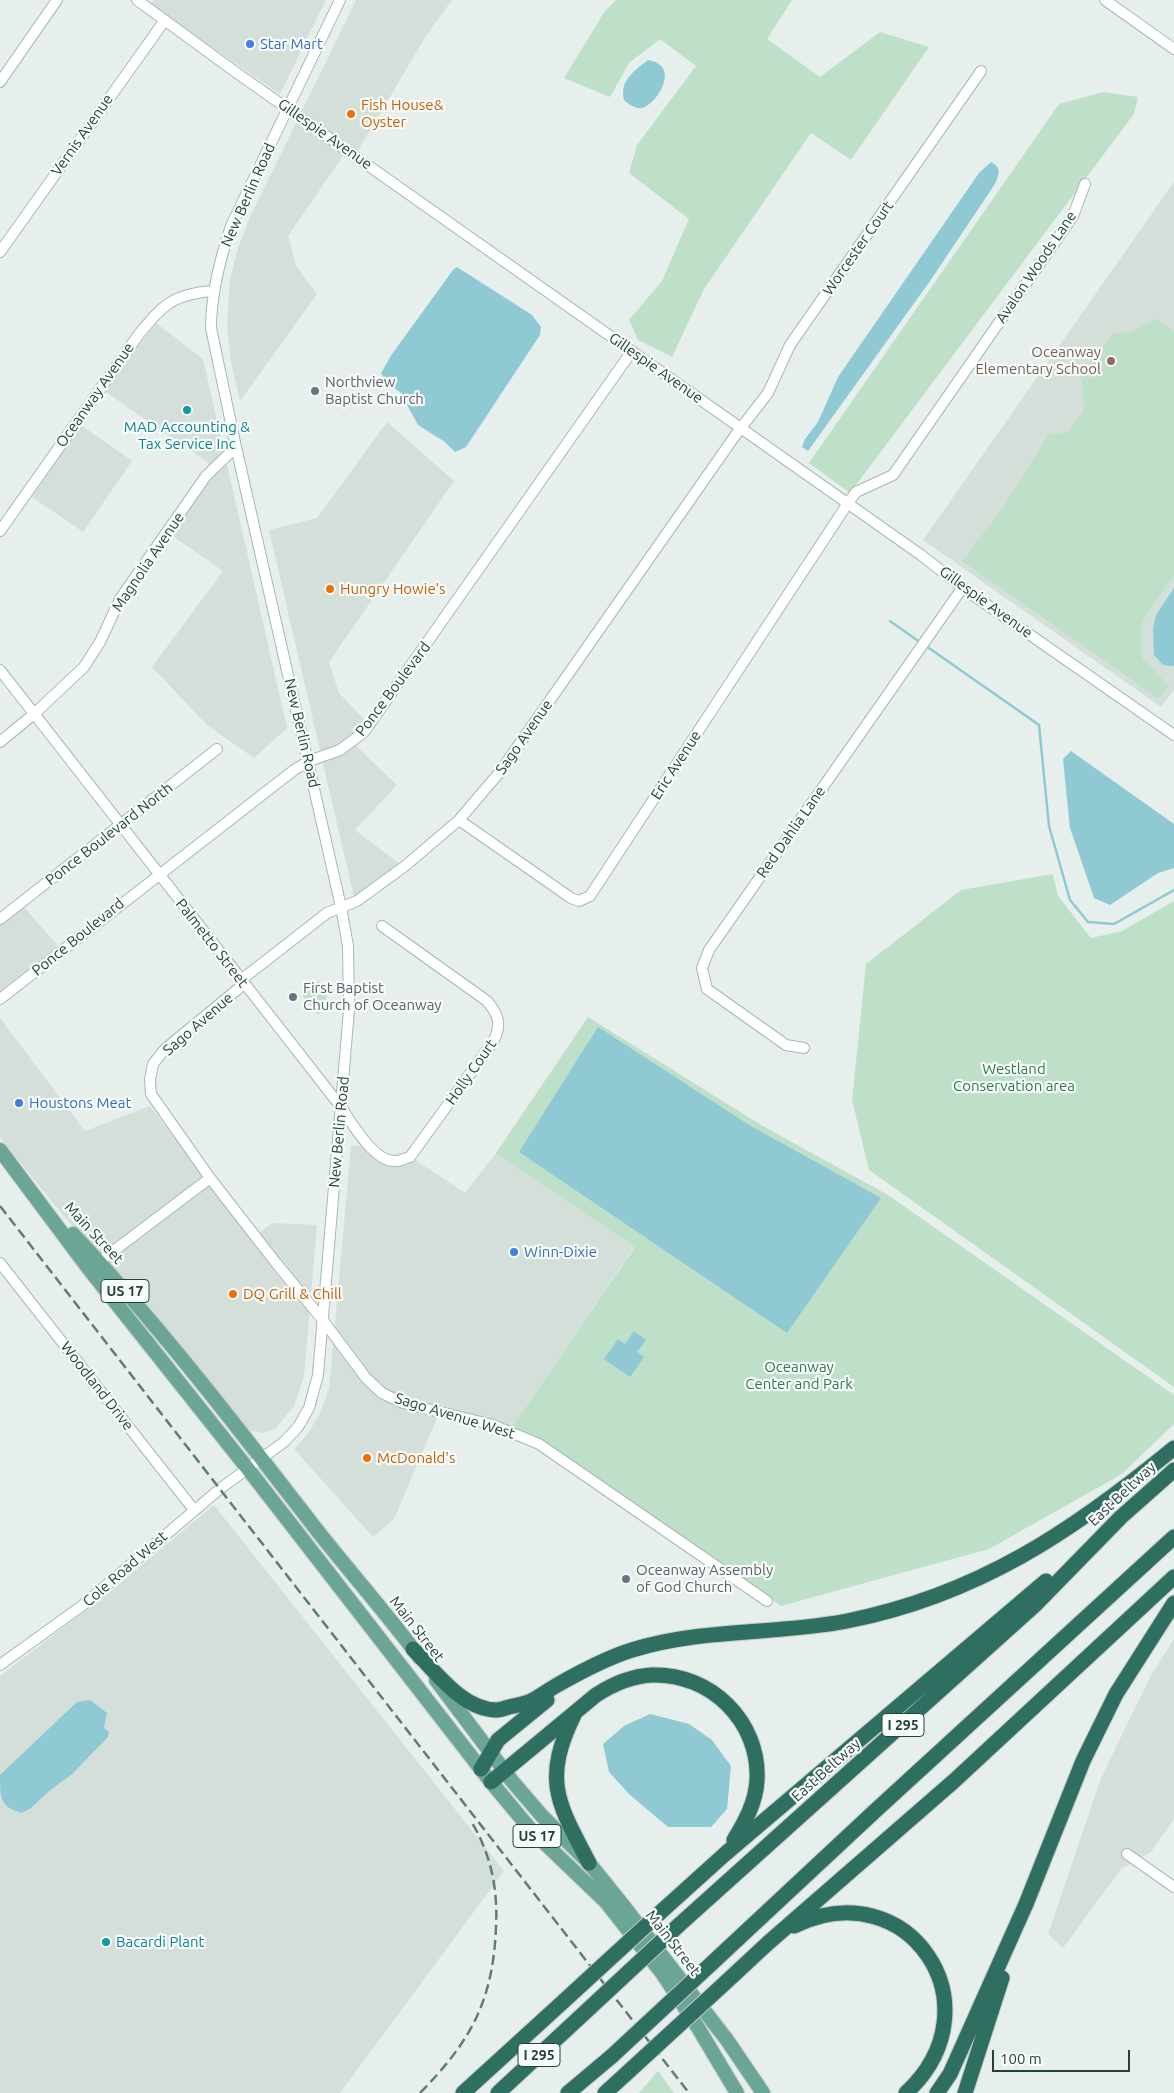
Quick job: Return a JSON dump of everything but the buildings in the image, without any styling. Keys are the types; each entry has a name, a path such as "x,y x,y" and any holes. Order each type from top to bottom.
{"highway":[{"path":"413,1649 452,1689 473,1704 497,1710 532,1701 594,1665 631,1650 674,1638 846,1621 902,1606 956,1588 1015,1561 1109,1500 1174,1448"},
{"name":"East Beltway","path":"498,2093 679,1925 1034,1606 1121,1517 1174,1470"},
{"path":"463,2093 725,1854 1121,1517"},
{"name":"I 295","path":"568,2093 612,2056 875,1811 1174,1537"},
{"path":"605,2093 779,1934 954,1781 1174,1577"},
{"path":"937,2093 950,2074 1026,1904 1083,1761 1116,1694 1174,1603"},
{"path":"481,1769 498,1740 594,1665"},
{"path":"491,1782 596,1695 610,1686 638,1676 652,1675 687,1679 705,1687 726,1703 744,1724 755,1752 757,1780 754,1799 746,1821 725,1854"},
{"path":"577,1711 557,1758 557,1791 562,1810 589,1863"},
{"path":"965,2093 1026,1904"},
{"path":"779,1934 822,1914 844,1912 866,1914 887,1921 908,1934 924,1950 937,1971 945,1998 945,2017 942,2040 932,2063 920,2080 906,2093"}],"main road":[{"name":"Main Street","path":"0,1150 89,1269 248,1469 491,1782 531,1830 606,1902 657,1966 697,2026 737,2093"},
{"name":"Main Street","path":"34,1194 99,1262 158,1330 413,1649 490,1753 542,1816 589,1863 727,2040 763,2093"}],"street":[{"path":"0,82 56,0"},
{"name":"Gillespie Avenue","path":"137,0 1174,735"},
{"name":"New Berlin Road","path":"248,1469 284,1442 298,1427 309,1408 318,1374 349,1010 350,974 348,946 341,907 236,447 211,328 214,292 220,259 231,226 340,0"},
{"path":"1105,0 1174,49"},
{"name":"Vernis Avenue","path":"0,252 165,20"},
{"name":"Worcester Court","path":"740,428 768,393 790,345 980,71"},
{"name":"Avalon Woods Lane","path":"848,503 856,492 893,475 1073,216 1084,184"},
{"name":"Oceanway Avenue","path":"0,531 133,342 161,308 181,296 214,292"},
{"name":"Ponce Boulevard","path":"0,999 158,874 294,770 309,761 340,750 364,732 632,351"},
{"name":"Sago Avenue","path":"150,1094 153,1064 242,982 327,913 357,901 405,866 459,820 505,765 740,428"},
{"name":"Magnolia Avenue","path":"0,742 34,714 84,667 100,642 109,620 126,591 206,476 236,447"},
{"name":"Eric Avenue","path":"459,820 571,898 579,901 590,896 848,503"},
{"name":"Red Dahlia Lane","path":"804,1048 786,1045 707,989 702,968 709,950 963,587"},
{"name":"Palmetto Street","path":"0,670 371,1148 382,1157 394,1161 410,1157 436,1123"},
{"name":"Ponce Boulevard North","path":"0,919 217,749"},
{"name":"Holly Court","path":"382,926 487,1001 496,1012 499,1022 498,1033 493,1042 436,1123"},
{"name":"Sago Avenue West","path":"150,1094 210,1178 322,1319 366,1378 382,1393 403,1404 493,1425 539,1444 766,1601"},
{"path":"99,1262 210,1178"},
{"name":"Woodland Drive","path":"0,1262 194,1510"},
{"name":"Cole Road West","path":"0,1665 111,1583 194,1510 248,1469"},
{"path":"1127,1854 1174,1887"}],"shaded area":[{"path":"154,0 326,0 280,94 150,5"},
{"path":"356,0 452,0 426,36 352,161 343,156 288,236 296,266 317,294 240,401 231,362 227,328 230,279 238,248 250,217"},
{"name":"Oceanway Elementary School","path":"1174,182 1174,690 1161,707 923,540"},
{"path":"156,323 203,359 287,728 254,758 207,725 152,667 223,571 164,530 209,463 104,391"},
{"path":"387,422 454,481 329,662 339,693 373,729 355,745 397,785 355,830 400,864 354,897 269,530 317,518"},
{"path":"81,425 132,461 83,532 32,497"},
{"path":"23,906 58,946 0,991 0,924"},
{"path":"0,1018 85,1131 150,1106 252,1239 272,1223 317,1225 304,1377 294,1406 275,1429 264,1433 250,1431 167,1331 63,1215 0,1138"},
{"path":"351,1146 361,1146 380,1161 396,1165 415,1160 465,1193 496,1153 635,1246 512,1427 442,1406 394,1519 373,1537 294,1449 307,1435 319,1415 329,1389"},
{"path":"214,1505 504,1871 340,2093 0,2093 0,1676 106,1595"},
{"path":"1174,1639 1174,1819 1151,1852 1121,1869 1063,1948 1048,1934 1101,1778 1151,1675"}],"green space":[{"path":"616,0 792,0 767,39 820,77 880,32 929,47 851,160 811,133 704,289 672,357 638,340 629,320 662,281 689,219 629,173 637,145 696,66 660,39 629,63 610,97 564,78 605,11"},
{"path":"1103,92 1138,97 1134,114 850,493 809,463 1059,104"},
{"name":"Oceanway Elementary School","path":"1156,319 1174,332 1174,575 1142,621 1142,658 1169,686 1158,698 962,561 1004,506 1049,434 1068,432 1084,410 1081,373 1114,333 1130,332"},
{"name":"Westland Conservation area","path":"1053,874 1058,896 1091,938 1122,931 1174,901 1174,1387 869,1170 852,1100 866,964 961,890"},
{"path":"319,981 327,991 324,1009 318,1015 302,995"},
{"name":"Oceanway Center and Park","path":"588,1017 761,1125 888,1195 1174,1395 1174,1424 1122,1474 989,1549 781,1606 535,1436 512,1427 635,1247 496,1153"},
{"path":"658,2071 674,2093 639,2093"}],"water":[{"path":"648,60 658,64 664,70 665,77 659,94 647,106 637,108 624,100 624,87 629,77"},
{"path":"991,162 998,169 995,184 930,281 808,451 802,447 805,439 818,422 838,377 979,173"},
{"path":"457,267 532,315 541,327 540,335 466,447 455,452 445,442 418,425 400,392 388,384 381,373 392,354"},
{"path":"1174,588 1174,666 1163,665 1154,655 1153,628 1156,615"},
{"path":"1071,751 1174,824 1174,868 1158,873 1110,905 1094,898 1070,828 1063,759"},
{"path":"598,1027 749,1125 881,1198 787,1333 519,1152"},
{"path":"634,1331 646,1340 637,1352 644,1357 630,1377 604,1359 618,1339 625,1344"},
{"path":"90,1700 107,1713 104,1728 109,1732 108,1737 72,1774 49,1791 31,1808 22,1813 9,1808 1,1796 0,1775 77,1702"},
{"path":"650,1714 689,1724 712,1740 731,1766 727,1809 711,1827 668,1827 630,1795 609,1772 603,1744 624,1726"}],"waterway":[{"path":"890,621 921,643"},
{"path":"926,646 1039,725 1049,826 1070,900 1088,922 1114,924 1174,890"}],"railway":[{"path":"0,1206 689,2093"},
{"path":"420,2093 453,2056 466,2037 476,2018 490,1977 494,1953 496,1899 492,1872 484,1846 471,1821"}],"place":[{"name":"Star Mart","path":"250,44"},
{"name":"Fish House& Oyster","path":"351,114"},
{"name":"Oceanway Elementary School","path":"1111,361"},
{"name":"Northview Baptist Church","path":"315,391"},
{"name":"MAD Accounting & Tax Service Inc","path":"187,410"},
{"name":"Hungry Howie's","path":"330,589"},
{"name":"First Baptist Church of Oceanway","path":"293,997"},
{"name":"Houstons Meat","path":"19,1103"},
{"name":"Winn-Dixie","path":"514,1252"},
{"name":"DQ Grill & Chill","path":"233,1294"},
{"name":"McDonald's","path":"367,1458"},
{"name":"Oceanway Assembly of God Church","path":"626,1579"},
{"name":"Bacardi Plant","path":"106,1942"}]}
